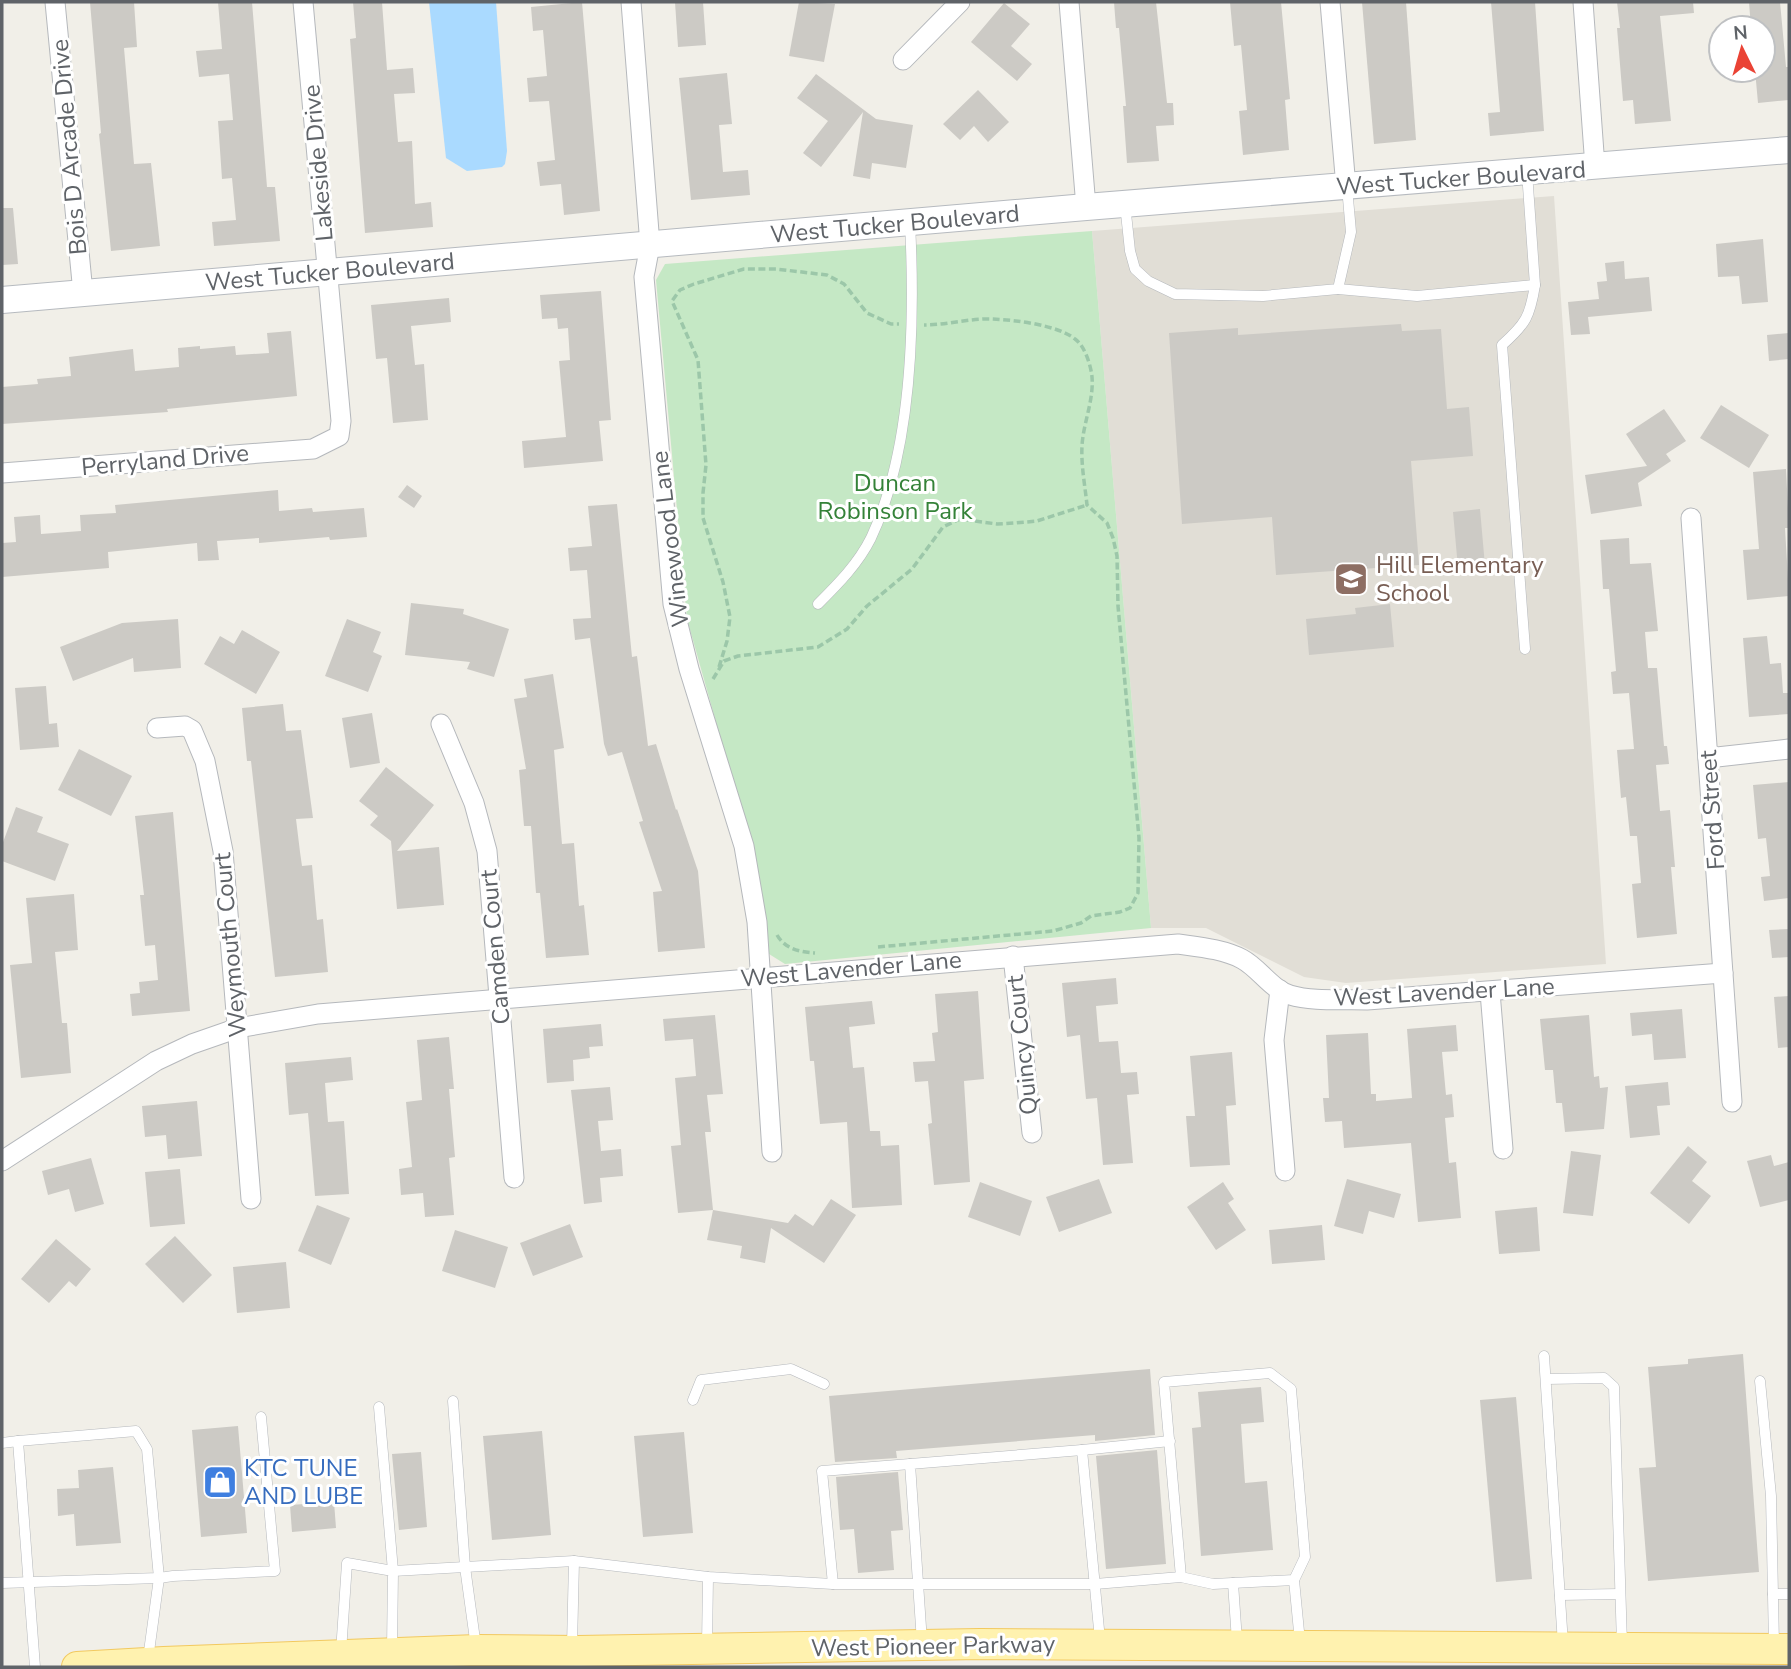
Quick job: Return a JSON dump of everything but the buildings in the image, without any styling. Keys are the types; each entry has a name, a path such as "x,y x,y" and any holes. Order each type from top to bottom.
{"main road":[{"name":"West Pioneer Parkway","path":"77,1667 392,1653 477,1658 572,1650 923,1645 1100,1656 1238,1646 1782,1649"}],"street":[{"name":"Bois D Arcade Drive","path":"55,2 83,293"},
{"name":"Lakeside Drive","path":"303,2 341,421 339,436 328,443"},
{"name":"Winewood Lane","path":"631,2 650,245 644,277 673,604 689,669 744,846 757,922 772,1152"},
{"path":"902,60 960,2"},
{"path":"1069,2 1086,207"},
{"path":"1330,2 1346,187"},
{"path":"1583,2 1595,167"},
{"name":"West Tucker Boulevard","path":"2,300 1789,150"},
{"name":"Perryland Drive","path":"2,473 313,449 328,443"},
{"name":"Ford Street","path":"1691,518 1732,1102"},
{"name":"Camden Court","path":"441,724 474,803 487,851 514,1178"},
{"name":"Weymouth Court","path":"157,728 185,726 192,730 205,761 223,851 251,1199"},
{"path":"1708,758 1789,749"},
{"name":"West Lavender Lane","path":"2,1161 156,1061 192,1044 238,1028 318,1014 1178,944 1209,948 1242,959 1291,995 1367,1000 1723,973"},
{"name":"Quincy Court","path":"1013,956 1032,1133"},
{"path":"1280,989 1274,1040 1285,1171"},
{"path":"1490,992 1503,1149"}],"lane":[{"path":"1525,649 1502,345 1525,324 1531,312 1535,285 1527,172"},
{"path":"1338,289 1351,232 1346,187"},
{"path":"1125,204 1130,251 1135,269 1148,281 1175,294 1263,296 1338,289 1417,296 1535,285"},
{"path":"818,604 852,569 871,539 897,457 909,375 913,324 909,222"},
{"path":"1544,1356 1563,1648"},
{"path":"693,1400 701,1380 714,1378 791,1369 824,1384"},
{"path":"1181,1577 1164,1382 1270,1373 1291,1389 1305,1557 1294,1580 1300,1646"},
{"path":"1546,1379 1604,1378 1614,1387 1622,1648"},
{"path":"1760,1381 1771,1496 1773,1594 1782,1649"},
{"path":"453,1401 465,1567 477,1658"},
{"path":"379,1407 393,1572 392,1653"},
{"path":"2,1583 275,1571 261,1417"},
{"path":"2,1443 136,1431 148,1449 159,1578 148,1663"},
{"path":"18,1441 35,1667"},
{"path":"833,1584 822,1471 1170,1441"},
{"path":"1082,1450 1100,1656"},
{"path":"910,1464 923,1645"},
{"path":"572,1650 574,1561"},
{"path":"341,1655 347,1563 393,1572 574,1561 708,1577 833,1584 1095,1584 1181,1577 1213,1584 1294,1580"},
{"path":"707,1648 708,1577"},
{"path":"1233,1583 1238,1646"},
{"path":"1560,1595 1620,1594"},
{"path":"1773,1594 1789,1594"}],"path":[{"path":"719,667 727,641 730,617 718,564 703,518 706,465 698,360 672,301 680,290 744,269 776,269 827,275 844,284 867,313 891,324 939,325 980,318 1012,320 1064,332 1078,341 1092,378 1082,446 1087,505 1107,523 1114,538 1117,556 1118,606 1139,838 1136,899 1130,908 1090,916 1081,923 1053,931 873,948"},
{"path":"711,692 713,679 723,661 738,656 818,647 847,629 866,606 912,569 943,527 960,519 997,524 1037,521 1087,505"},
{"path":"775,932 780,940 794,950 823,952"}],"shaded area":[{"name":"Hill Elementary School","path":"1554,196 1606,964 1346,983 1304,977 1206,928 1151,928 1092,231"}],"green space":[{"name":"Duncan Robinson Park","path":"1092,231 1151,928 785,964 769,954 741,811 687,619 656,280 665,264"}],"water":[{"path":"429,2 496,2 507,151 502,167 467,171 446,158"}],"place":[{"name":"Hill Elementary School","path":"1351,579"},
{"name":"KTC TUNE AND LUBE","path":"220,1482"}]}
